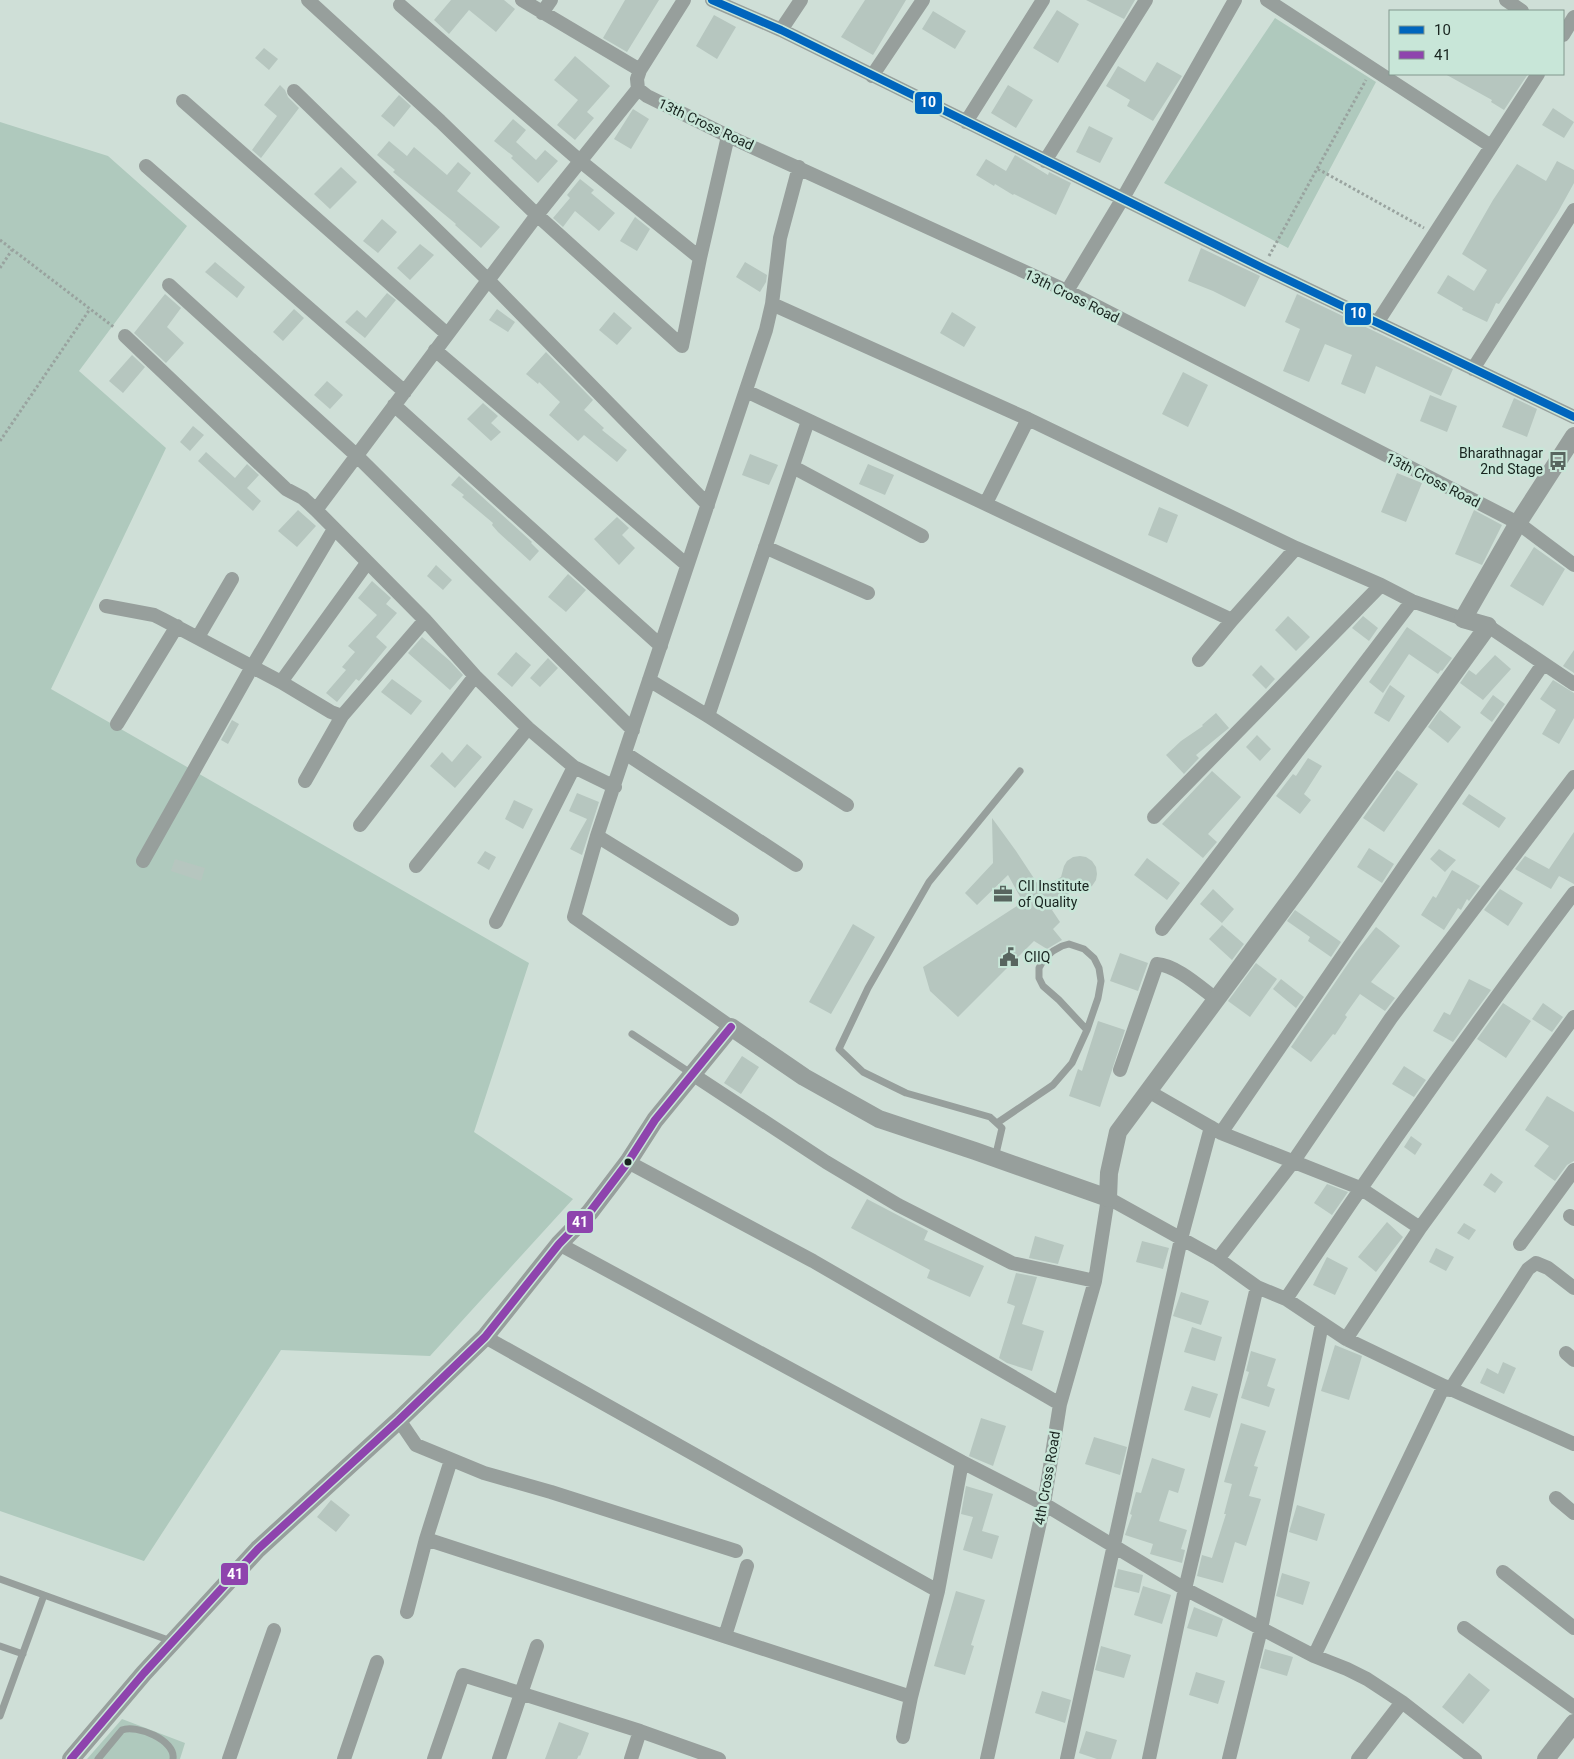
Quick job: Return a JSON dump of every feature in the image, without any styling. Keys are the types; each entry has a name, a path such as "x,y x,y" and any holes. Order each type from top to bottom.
{"street":[{"path":"308,0 440,121 537,215 682,346 728,136"},
{"path":"522,0 640,70"},
{"path":"542,13 551,0"},
{"path":"316,510 579,160 638,89 637,79 640,70 684,0"},
{"path":"712,0 781,30 1263,268 1574,417"},
{"path":"781,30 801,0"},
{"path":"872,76 923,0"},
{"path":"966,122 1043,0"},
{"path":"1045,161 1146,0"},
{"path":"1066,291 1123,198 1235,0"},
{"path":"1267,0 1492,146"},
{"path":"1506,0 1521,10"},
{"path":"400,5 579,160 700,258"},
{"path":"1564,33 1574,17"},
{"path":"1377,323 1537,75"},
{"name":"13th Cross Road","path":"638,89 647,96 728,136 1066,291 1518,523 1574,565"},
{"path":"294,91 488,280 708,505"},
{"path":"183,100 447,334"},
{"path":"146,166 404,392"},
{"path":"799,167 780,238 772,304 766,330 634,730 597,836 574,917 804,1078 879,1119 1108,1198 1218,1259 1257,1286 1286,1299 1346,1339 1447,1388 1574,1444"},
{"path":"1473,369 1574,210"},
{"path":"169,285 356,455 634,730"},
{"path":"772,304 1028,419 1296,548 1380,584 1412,601 1488,626 1574,684"},
{"path":"124,336 286,489 302,498 316,510 425,620 475,676 528,728 574,767 614,787"},
{"path":"436,350 687,565"},
{"path":"746,391 1232,620"},
{"path":"394,405 661,646"},
{"path":"986,503 1028,419"},
{"path":"708,716 808,421"},
{"path":"1463,619 1518,523 1574,436"},
{"path":"793,467 922,536"},
{"path":"143,861 252,667 334,529"},
{"path":"766,547 868,593"},
{"path":"1199,660 1296,548"},
{"path":"281,682 367,563"},
{"path":"198,637 232,579"},
{"path":"1154,817 1380,584"},
{"path":"1162,929 1412,601"},
{"path":"106,606 154,615 342,716"},
{"path":"305,780 342,716 425,620"},
{"path":"117,724 177,626"},
{"path":"1108,1198 1109,1173 1118,1132 1304,881 1488,626"},
{"path":"1067,1759 1181,1239 1216,1130 1544,664"},
{"path":"360,825 475,676"},
{"path":"649,680 847,805"},
{"path":"416,866 528,728"},
{"path":"625,753 796,864"},
{"path":"496,922 574,767"},
{"path":"1218,1259 1293,1162 1391,1018 1574,777"},
{"path":"597,836 732,919"},
{"path":"1286,1299 1360,1188 1529,952 1574,893"},
{"path":"1120,1070 1157,964 1163,964 1177,971 1216,1000"},
{"path":"1346,1339 1420,1228 1574,1017"},
{"path":"71,1759 173,1642 258,1549 399,1420 485,1337 560,1244 590,1212 628,1162 655,1120 731,1027"},
{"path":"692,1074 826,1162 898,1205 1012,1263 1095,1281"},
{"path":"1148,1091 1216,1130 1360,1188 1420,1228"},
{"path":"628,1162 813,1261 1060,1404"},
{"path":"1520,1244 1574,1170"},
{"name":"4th Cross Road","path":"987,1759 1044,1504 1060,1404 1095,1281 1108,1198"},
{"path":"560,1244 962,1462 1044,1504 1185,1589 1260,1630 1368,1679 1402,1702 1474,1759"},
{"path":"1314,1656 1447,1388 1528,1270 1536,1263 1548,1268 1574,1288"},
{"path":"1149,1759 1185,1589 1257,1286"},
{"path":"1229,1759 1260,1630 1322,1324"},
{"path":"485,1337 938,1591"},
{"path":"399,1420 416,1445 484,1473 551,1492 736,1551"},
{"path":"407,1612 426,1539 451,1460"},
{"path":"903,1737 911,1697 938,1591 962,1462"},
{"path":"1556,1498 1574,1513"},
{"path":"426,1539 911,1697"},
{"path":"726,1636 747,1566"},
{"path":"1503,1572 1574,1628"},
{"path":"1464,1628 1574,1707"},
{"path":"229,1759 274,1630"},
{"path":"499,1759 519,1694 537,1646"},
{"path":"344,1759 377,1662"},
{"path":"434,1759 463,1675 640,1731 720,1759"},
{"path":"1358,1759 1402,1702"},
{"path":"1546,1759 1574,1723"},
{"path":"631,1759 640,1731"}],"lane":[{"path":"994,1158 1002,1128 990,1117 906,1093 863,1072 839,1049 868,988 929,882 1020,771"},
{"path":"997,1124 1053,1085 1072,1063 1087,1030 1098,998 1101,982 1099,968 1094,958 1084,949 1069,944 1053,950 1044,959 1039,968 1039,978 1043,986 1087,1030"},
{"path":"632,1034 692,1074"},
{"path":"0,1578 173,1642"},
{"path":"0,1716 44,1595"},
{"path":"0,1646 23,1654"},
{"path":"98,1759 122,1730 128,1728 136,1729 163,1740 171,1749 174,1755 173,1759"}],"path":[{"path":"1263,268 1372,68"},
{"path":"1318,169 1434,234"},
{"path":"0,240 124,336"},
{"path":"0,268 12,250"},
{"path":"0,441 90,310"}],"green space":[{"path":"1275,18 1376,82 1288,248 1164,183"},
{"path":"0,122 108,156 187,226 79,371 166,448 51,689 529,963 474,1132 573,1199 430,1356 281,1350 144,1561 0,1511"},
{"path":"122,1719 185,1743 180,1759 87,1759"}],"building":[{"path":"451,0 504,0 515,9 496,32 469,10 449,34 434,20"},
{"path":"625,0 659,0 627,52 603,38"},
{"path":"865,0 906,0 873,55 841,37"},
{"path":"1086,0 1135,0 1124,19"},
{"path":"1057,10 1079,24 1058,63 1033,48"},
{"path":"933,11 966,31 955,49 922,29"},
{"path":"714,15 736,27 717,59 696,46"},
{"path":"264,48 278,59 269,70 255,58"},
{"path":"575,56 610,86 587,112 594,118 575,140 557,125 578,100 554,80"},
{"path":"1157,62 1182,76 1153,121 1127,106 1130,100 1106,86 1118,66 1145,82"},
{"path":"1447,75 1527,75 1504,110 1491,102 1492,100"},
{"path":"280,85 299,108 261,158 252,150 277,116 264,105"},
{"path":"1008,85 1033,100 1016,128 991,113"},
{"path":"399,95 411,106 394,127 381,116"},
{"path":"1553,108 1574,122 1564,138 1542,125"},
{"path":"633,109 649,119 631,149 614,139"},
{"path":"513,119 526,130 516,142 536,160 545,150 558,161 538,183 511,158 513,156 494,141"},
{"path":"1089,126 1113,138 1100,163 1076,152"},
{"path":"389,141 407,156 414,147 447,175 458,162 471,173 457,191 500,227 481,248 456,224 393,172 395,170 377,155"},
{"path":"1015,155 1048,175 1049,172 1071,183 1056,215 1013,195 995,184 994,186 976,175 986,159 1006,171"},
{"path":"1557,161 1574,170 1574,183 1558,212 1499,304 1496,303 1487,322 1462,310 1463,308 1437,293 1448,275 1474,291 1487,270 1462,254 1493,200 1517,164 1546,181"},
{"path":"341,167 357,182 330,209 314,194"},
{"path":"580,179 594,190 591,193 615,213 599,231 575,211 563,227 553,218 570,198 567,195"},
{"path":"635,217 650,229 637,251 620,241"},
{"path":"382,219 397,232 378,253 363,241"},
{"path":"420,244 434,255 410,280 397,268"},
{"path":"1201,248 1260,276 1245,307 1188,281"},
{"path":"215,262 245,287 237,298 205,272"},
{"path":"745,262 767,275 766,282 760,292 736,277"},
{"path":"387,293 396,300 365,338 345,322 357,310 366,318"},
{"path":"165,294 181,308 167,327 184,343 166,363 134,333"},
{"path":"1297,294 1453,369 1441,396 1376,366 1365,394 1341,384 1352,355 1325,344 1309,382 1283,371 1300,329 1285,322"},
{"path":"294,309 304,318 283,341 273,332"},
{"path":"497,309 515,322 508,332 489,320"},
{"path":"614,312 632,328 617,345 599,330"},
{"path":"952,312 976,327 964,347 940,333"},
{"path":"546,352 593,400 584,410 604,428 602,430 627,450 617,462 584,435 578,441 549,415 560,402 539,382 538,384 526,374"},
{"path":"132,355 145,367 123,393 109,381"},
{"path":"1183,372 1208,385 1188,427 1162,414"},
{"path":"327,381 343,395 330,409 314,395"},
{"path":"1430,395 1457,406 1447,432 1420,421"},
{"path":"1514,398 1537,409 1527,437 1502,427"},
{"path":"483,403 498,416 491,423 501,432 491,441 467,419"},
{"path":"193,426 204,435 190,451 180,442"},
{"path":"206,452 235,478 247,464 259,475 247,488 261,501 253,511 198,461"},
{"path":"750,454 778,465 769,485 742,475"},
{"path":"868,464 894,475 885,495 859,484"},
{"path":"1397,473 1422,483 1406,522 1381,512"},
{"path":"459,476 532,542 539,551 530,561 498,532 492,525 493,523 462,497 464,495 451,485"},
{"path":"1159,507 1178,515 1167,543 1148,535"},
{"path":"298,510 316,526 297,547 278,531"},
{"path":"1474,510 1502,525 1482,565 1455,554"},
{"path":"617,517 629,528 622,535 635,548 619,565 594,539"},
{"path":"1534,547 1565,569 1543,606 1510,586"},
{"path":"436,565 452,580 443,590 427,576"},
{"path":"568,574 586,590 566,612 548,597"},
{"path":"372,581 391,598 386,604 397,613 376,637 387,647 359,681 356,679 337,702 326,693 346,670 342,667 355,652 348,646 377,615 358,598"},
{"path":"1288,616 1310,637 1296,651 1275,630"},
{"path":"1363,616 1378,628 1369,641 1352,628"},
{"path":"1407,627 1452,658 1438,674 1409,654 1383,693 1369,682"},
{"path":"422,637 463,675 450,690 408,653"},
{"path":"1574,650 1574,673 1563,666"},
{"path":"516,652 531,665 512,687 497,674"},
{"path":"1495,655 1511,669 1483,700 1460,683 1469,670 1476,675"},
{"path":"548,658 558,668 540,687 530,678"},
{"path":"1261,665 1275,679 1266,689 1252,675"},
{"path":"392,679 422,701 411,715 381,692"},
{"path":"1553,680 1574,693 1574,718 1559,744 1542,734 1556,710 1540,699"},
{"path":"1390,685 1405,696 1389,722 1374,713"},
{"path":"1493,695 1505,704 1492,722 1480,713"},
{"path":"1440,710 1461,727 1448,743 1428,727"},
{"path":"1216,713 1229,728 1196,755 1199,758 1184,774 1166,755 1181,741 1203,726"},
{"path":"232,720 239,724 228,744 221,740"},
{"path":"1257,735 1271,749 1260,761 1246,747"},
{"path":"467,744 482,757 455,788 430,766 442,752 452,762"},
{"path":"1308,758 1322,766 1304,794 1311,800 1300,814 1276,796 1293,774 1296,776"},
{"path":"1397,770 1418,784 1384,832 1363,818"},
{"path":"1212,771 1241,797 1208,834 1217,842 1203,858 1162,824"},
{"path":"577,793 599,802 582,855 570,849 587,819 569,811"},
{"path":"1469,794 1506,818 1499,828 1462,804"},
{"path":"514,800 533,809 523,829 505,819"},
{"path":"992,818 1041,889 1061,877 1067,861 1073,857 1086,857 1092,861 1096,867 1096,880 1092,886 1086,889 1074,889 1052,910 1060,922 1053,929 1062,940 1047,949 1034,941 958,1017 930,991 923,967 1023,902 1008,875 977,905 965,893 993,863"},
{"path":"1574,832 1574,884 1559,876 1551,889 1515,869 1525,856 1549,869"},
{"path":"1369,848 1394,864 1382,883 1357,867"},
{"path":"1439,849 1456,860 1445,872 1430,859"},
{"path":"485,851 496,857 489,870 477,863"},
{"path":"1147,858 1180,883 1167,900 1134,875"},
{"path":"175,859 205,868 201,881 171,871"},
{"path":"1452,870 1480,886 1469,901 1467,899 1461,910 1458,908 1444,930 1421,915 1433,896 1436,898"},
{"path":"1213,889 1234,909 1222,923 1200,904"},
{"path":"1500,889 1523,903 1508,926 1484,910"},
{"path":"1295,910 1341,942 1331,957 1308,941 1310,937 1287,921"},
{"path":"853,924 875,937 831,1014 809,1002"},
{"path":"1222,925 1244,944 1232,960 1209,939"},
{"path":"1376,927 1400,946 1371,982 1395,998 1385,1011 1360,994 1345,1015 1347,1017 1335,1035 1333,1034 1311,1062 1291,1047 1356,952"},
{"path":"1120,953 1148,963 1138,991 1110,981"},
{"path":"1256,963 1277,979 1250,1017 1228,1001"},
{"path":"1281,979 1304,997 1296,1008 1273,989"},
{"path":"1469,979 1491,990 1453,1042 1433,1031 1444,1012 1450,1015"},
{"path":"1503,1003 1531,1021 1506,1058 1477,1039"},
{"path":"1543,1003 1563,1017 1552,1032 1532,1019"},
{"path":"1098,1021 1125,1030 1100,1107 1069,1096 1078,1069 1082,1071"},
{"path":"742,1056 759,1067 741,1094 724,1083"},
{"path":"1404,1066 1426,1080 1414,1097 1392,1084"},
{"path":"1547,1096 1574,1112 1574,1161 1567,1165 1555,1181 1534,1166 1549,1146 1525,1130"},
{"path":"1411,1136 1422,1144 1415,1155 1404,1147"},
{"path":"1491,1173 1503,1182 1495,1193 1483,1185"},
{"path":"1327,1184 1348,1192 1332,1215 1314,1203"},
{"path":"867,1199 928,1231 924,1240 984,1266 970,1297 927,1278 930,1270 851,1228"},
{"path":"1387,1222 1403,1237 1376,1272 1358,1257"},
{"path":"1464,1223 1476,1230 1469,1240 1457,1233"},
{"path":"1035,1236 1064,1245 1058,1264 1029,1258"},
{"path":"1142,1241 1169,1248 1163,1269 1136,1262"},
{"path":"1436,1248 1454,1257 1446,1271 1429,1262"},
{"path":"1327,1257 1348,1268 1335,1295 1313,1285"},
{"path":"1016,1273 1037,1277 1022,1324 1044,1331 1032,1371 1007,1363 999,1358 1015,1306 1007,1303"},
{"path":"1181,1292 1209,1301 1201,1325 1173,1316"},
{"path":"1192,1327 1222,1337 1215,1361 1184,1352"},
{"path":"1335,1345 1362,1356 1349,1400 1321,1391"},
{"path":"1251,1351 1276,1359 1267,1386 1275,1389 1269,1407 1241,1398 1249,1372 1246,1371"},
{"path":"1503,1362 1516,1368 1504,1394 1480,1383 1487,1368 1498,1374"},
{"path":"1192,1386 1218,1394 1210,1418 1184,1410"},
{"path":"981,1418 1006,1426 993,1466 969,1456"},
{"path":"1241,1423 1266,1431 1254,1466 1258,1467 1249,1496 1261,1499 1246,1546 1235,1542 1223,1583 1197,1576 1202,1555 1212,1558 1226,1514 1224,1514 1232,1484 1224,1482"},
{"path":"1094,1437 1127,1447 1120,1475 1085,1464"},
{"path":"1152,1458 1185,1469 1178,1493 1169,1490 1159,1521 1187,1530 1181,1549 1185,1550 1182,1563 1150,1554 1153,1544 1125,1535 1132,1515 1130,1514 1136,1492 1141,1493"},
{"path":"966,1486 993,1494 982,1531 999,1536 992,1559 963,1550 973,1517 961,1514"},
{"path":"331,1500 350,1515 336,1532 317,1517"},
{"path":"1297,1505 1325,1514 1317,1541 1289,1532"},
{"path":"1118,1569 1143,1575 1139,1593 1114,1587"},
{"path":"1282,1573 1310,1582 1303,1605 1276,1596"},
{"path":"1143,1586 1171,1595 1162,1624 1134,1615"},
{"path":"956,1591 985,1600 971,1645 974,1646 965,1675 934,1666"},
{"path":"1194,1607 1223,1619 1217,1637 1187,1628"},
{"path":"1101,1646 1131,1655 1124,1678 1095,1670"},
{"path":"1265,1649 1293,1657 1287,1676 1260,1668"},
{"path":"1196,1672 1225,1681 1218,1704 1189,1695"},
{"path":"1469,1673 1490,1690 1463,1724 1442,1707"},
{"path":"1042,1691 1071,1700 1065,1723 1035,1713"},
{"path":"559,1722 589,1733 577,1759 545,1759"},
{"path":"1086,1731 1117,1740 1111,1759 1097,1759 1079,1753"}],"transit line":[{"name":"10","path":"712,0 781,30 1263,268 1574,417"},
{"name":"41","path":"71,1759 144,1673 258,1549 399,1420 485,1337 559,1244 590,1212 628,1162 655,1120 731,1027"}],"place":[{"name":"Bharathnagar 2nd Stage","path":"1558,461"},
{"name":"CII Institute of Quality","path":"1003,894"},
{"name":"CIIQ","path":"1009,957"}]}
